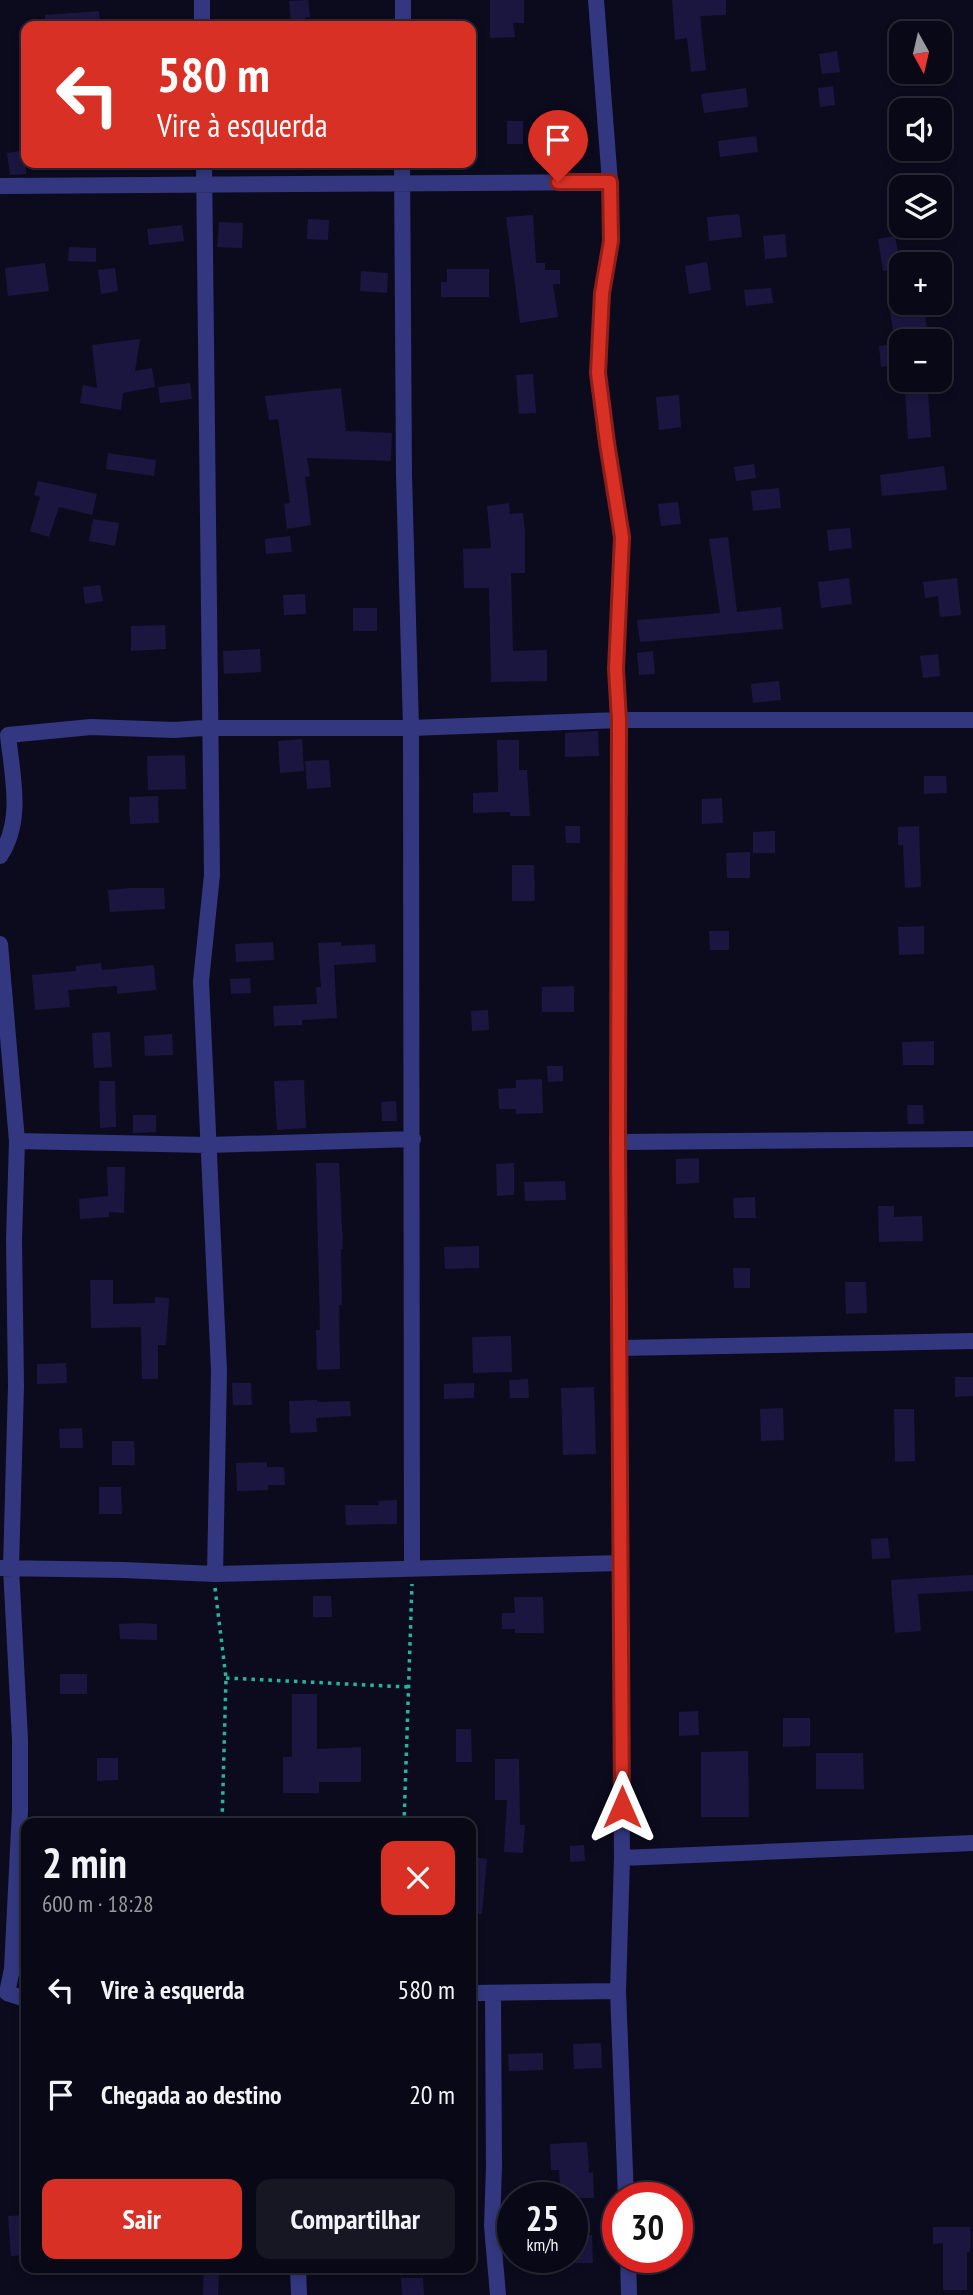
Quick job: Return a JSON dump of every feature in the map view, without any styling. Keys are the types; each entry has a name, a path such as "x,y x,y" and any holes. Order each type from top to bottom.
{"street":[{"path":"202,0 202,21"},
{"path":"403,0 403,21"},
{"path":"596,0 610,182 611,241 602,293 598,373 622,537 616,669 619,720 618,1142 622,1858 618,1991 624,2182"},
{"path":"204,168 212,876 201,982 219,1371 215,1574"},
{"path":"402,168 404,475 411,728 412,1569"},
{"path":"0,186 610,182"},
{"path":"0,856 9,842 16,810 8,735 91,727 174,730 411,728 619,720 973,720"},
{"path":"0,944 17,1141 14,1240 16,1386 6,1568 20,1740 20,1810 12,1969 4,1993 21,1998"},
{"path":"17,1141 208,1145 413,1139"},
{"path":"618,1142 973,1139"},
{"path":"620,1348 973,1341"},
{"path":"6,1568 215,1574 621,1563"},
{"path":"622,1858 973,1843"},
{"path":"476,1993 618,1991"},
{"path":"493,1993 492,2226 498,2295"},
{"path":"298,2273 299,2295"},
{"path":"628,2273 629,2295"}],"path":[{"path":"404,1818 412,1569"},
{"path":"215,1574 226,1678 222,1818"},
{"path":"226,1678 408,1687"}],"building":[{"path":"308,0 310,17 305,18 305,21 291,21 289,1"},
{"path":"490,0 524,0 524,23 513,23 515,37 490,38"},
{"path":"672,0 726,0 726,15 700,16 706,70 691,72 687,38 675,40"},
{"path":"99,11 100,21 45,21 45,15"},
{"path":"837,51 840,72 822,74 819,54"},
{"path":"833,86 835,105 820,107 818,88"},
{"path":"746,88 748,107 704,113 701,94"},
{"path":"507,121 523,121 523,144 507,144"},
{"path":"756,136 758,152 720,157 718,141"},
{"path":"21,151 21,168 26,168 26,174 10,175 7,153"},
{"path":"739,214 742,237 709,241 707,217"},
{"path":"533,215 536,263 545,263 545,270 560,270 560,284 553,284 558,317 520,323 506,217"},
{"path":"308,219 329,220 328,240 307,239"},
{"path":"219,222 243,223 242,248 217,247"},
{"path":"182,225 184,241 149,245 147,229"},
{"path":"785,234 787,257 765,259 763,236"},
{"path":"895,238 898,252 889,252 889,270 883,271 878,239"},
{"path":"69,247 96,248 96,262 68,261"},
{"path":"707,262 711,290 689,294 685,266"},
{"path":"45,263 49,291 8,296 5,268"},
{"path":"115,268 118,291 101,294 98,270"},
{"path":"447,269 489,269 489,297 441,297 441,282 447,282"},
{"path":"361,271 388,273 387,293 360,291"},
{"path":"771,288 773,303 746,306 744,290"},
{"path":"891,315 925,315 927,329 893,329"},
{"path":"140,339 135,371 152,368 155,387 123,393 121,410 80,403 83,385 97,388 92,345"},
{"path":"889,344 889,366 881,367 879,346"},
{"path":"533,374 536,413 519,414 516,375"},
{"path":"190,383 192,399 160,403 158,387"},
{"path":"341,388 346,431 392,433 391,461 307,458 310,476 305,477 311,525 287,529 284,504 290,503 278,419 269,420 265,396"},
{"path":"905,392 928,392 931,437 908,439"},
{"path":"679,395 681,427 659,430 656,397"},
{"path":"108,453 156,460 154,476 106,469"},
{"path":"754,464 756,478 736,481 734,467"},
{"path":"944,466 947,490 882,496 880,475"},
{"path":"38,481 97,494 92,515 59,507 49,537 30,531 40,497 34,495"},
{"path":"779,488 781,508 753,511 751,491"},
{"path":"678,502 681,524 661,526 658,504"},
{"path":"509,503 510,514 523,513 525,531 525,573 511,573 513,651 547,650 547,681 491,682 489,588 464,588 463,549 491,548 487,506"},
{"path":"93,519 119,523 115,546 89,541"},
{"path":"850,528 852,548 829,551 827,530"},
{"path":"290,536 292,552 266,554 265,539"},
{"path":"728,537 737,612 781,607 783,629 640,642 637,620 720,613 709,539"},
{"path":"849,578 852,604 821,608 818,582"},
{"path":"957,578 961,615 940,617 938,596 925,598 923,582"},
{"path":"100,585 103,601 85,604 83,587"},
{"path":"305,594 306,614 284,615 283,595"},
{"path":"353,608 377,608 377,631 353,631"},
{"path":"165,625 166,649 131,651 131,626"},
{"path":"260,649 261,672 224,674 223,651"},
{"path":"653,651 655,674 639,675 637,653"},
{"path":"938,654 940,676 923,678 920,656"},
{"path":"779,681 781,700 753,703 751,684"},
{"path":"598,731 599,756 565,757 565,733"},
{"path":"302,739 304,771 280,773 278,741"},
{"path":"497,740 519,740 519,770 527,770 530,816 510,816 510,812 473,813 473,793 498,792"},
{"path":"185,755 186,789 148,790 147,756"},
{"path":"329,760 331,787 307,789 305,761"},
{"path":"924,776 946,776 947,793 924,794"},
{"path":"158,796 159,823 130,824 129,797"},
{"path":"722,798 723,823 702,824 702,799"},
{"path":"565,826 580,826 580,843 566,843"},
{"path":"919,826 921,887 905,888 903,845 898,845 898,827"},
{"path":"775,831 775,853 753,853 753,832"},
{"path":"750,852 750,878 727,878 726,853"},
{"path":"512,865 534,865 535,901 512,901"},
{"path":"164,888 165,909 110,912 108,890"},
{"path":"924,926 924,954 899,955 898,927"},
{"path":"709,931 729,931 729,950 710,950"},
{"path":"273,942 274,960 236,962 235,944"},
{"path":"341,942 341,946 375,944 376,962 334,965 337,1018 302,1020 302,1025 274,1026 273,1006 317,1004 316,987 321,987 318,943"},
{"path":"101,963 102,970 154,965 156,990 117,994 117,986 68,990 70,1007 35,1010 32,975 76,971 76,966"},
{"path":"250,978 251,993 231,994 230,979"},
{"path":"574,986 574,1012 542,1012 542,987"},
{"path":"488,1010 489,1030 472,1031 471,1011"},
{"path":"110,1032 112,1067 94,1068 92,1033"},
{"path":"172,1034 173,1055 145,1056 144,1036"},
{"path":"934,1041 934,1065 903,1065 902,1042"},
{"path":"547,1066 563,1066 563,1081 548,1082"},
{"path":"542,1079 543,1113 516,1114 516,1109 499,1109 498,1089 516,1088 516,1080"},
{"path":"304,1080 306,1128 277,1130 274,1081"},
{"path":"99,1081 115,1081 116,1127 100,1128"},
{"path":"396,1101 397,1121 382,1121 381,1102"},
{"path":"907,1105 923,1105 924,1124 908,1124"},
{"path":"133,1115 156,1115 156,1132 133,1133"},
{"path":"699,1158 699,1183 676,1184 676,1159"},
{"path":"316,1163 339,1163 343,1249 342,1305 339,1305 340,1369 317,1370 316,1330 320,1330"},
{"path":"514,1163 514,1195 497,1196 496,1164"},
{"path":"107,1167 125,1167 124,1213 109,1212 109,1217 80,1219 79,1199 108,1196"},
{"path":"565,1181 566,1200 525,1201 524,1182"},
{"path":"755,1197 756,1218 734,1218 733,1198"},
{"path":"878,1206 894,1206 894,1217 922,1216 923,1241 879,1242"},
{"path":"479,1246 479,1268 445,1269 444,1247"},
{"path":"733,1268 750,1268 750,1288 734,1288"},
{"path":"90,1280 113,1280 113,1304 155,1303 155,1297 169,1298 166,1345 158,1345 158,1379 142,1379 141,1327 91,1328"},
{"path":"845,1282 866,1282 867,1313 846,1314"},
{"path":"511,1336 512,1372 473,1373 472,1337"},
{"path":"66,1363 67,1383 37,1384 37,1364"},
{"path":"955,1377 973,1377 973,1396 955,1397"},
{"path":"528,1379 529,1398 510,1398 509,1380"},
{"path":"232,1383 251,1383 252,1405 233,1405"},
{"path":"474,1383 474,1398 444,1399 444,1384"},
{"path":"594,1387 596,1454 563,1455 561,1388"},
{"path":"289,1401 350,1401 351,1416 316,1418 317,1432 290,1433"},
{"path":"783,1408 784,1440 761,1441 760,1409"},
{"path":"894,1409 914,1409 915,1461 895,1462"},
{"path":"82,1428 83,1448 60,1448 59,1429"},
{"path":"112,1441 134,1441 135,1465 112,1465"},
{"path":"267,1462 267,1467 284,1467 285,1485 268,1485 268,1490 237,1491 236,1463"},
{"path":"99,1487 121,1487 122,1514 99,1514"},
{"path":"397,1500 397,1524 346,1525 345,1505 379,1505 378,1501"},
{"path":"888,1538 890,1558 872,1559 871,1539"},
{"path":"973,1575 973,1591 918,1594 921,1631 895,1633 891,1580"},
{"path":"313,1596 331,1596 332,1617 313,1617"},
{"path":"514,1597 543,1597 544,1633 515,1633 515,1629 502,1629 502,1613 515,1613"},
{"path":"119,1624 157,1624 157,1640 120,1639"},
{"path":"60,1674 87,1674 87,1694 60,1694"},
{"path":"292,1694 317,1694 317,1749 361,1747 361,1782 319,1782 319,1793 283,1793 283,1757 292,1757"},
{"path":"698,1711 699,1735 679,1736 679,1712"},
{"path":"783,1718 810,1718 810,1746 783,1747"},
{"path":"456,1729 471,1729 472,1762 456,1762"},
{"path":"748,1751 749,1817 701,1817 701,1752"},
{"path":"816,1753 863,1753 864,1789 816,1789"},
{"path":"97,1758 118,1758 118,1780 97,1781"},
{"path":"495,1759 519,1759 520,1825 525,1825 523,1853 504,1852 507,1800 495,1800"},
{"path":"584,1845 585,1861 570,1862 570,1846"},
{"path":"476,1858 487,1859 482,1914 476,1914"},
{"path":"601,2043 602,2068 574,2069 573,2044"},
{"path":"543,2053 543,2070 509,2071 508,2054"},
{"path":"587,2142 589,2173 593,2172 594,2198 588,2198 588,2182 560,2182 559,2170 551,2170 550,2144"},
{"path":"21,2215 21,2255 11,2256 8,2216"},
{"path":"933,2227 970,2227 967,2290 943,2290 943,2243 933,2244"},
{"path":"588,2235 592,2235 593,2263 588,2263"},
{"path":"204,2273 219,2273 218,2295 203,2295"},
{"path":"401,2278 423,2278 424,2295 402,2295"}],"route":[{"path":"558,182 610,182 611,241 602,293 598,373 622,537 616,669 619,720 618,1142 622,1807"}]}
